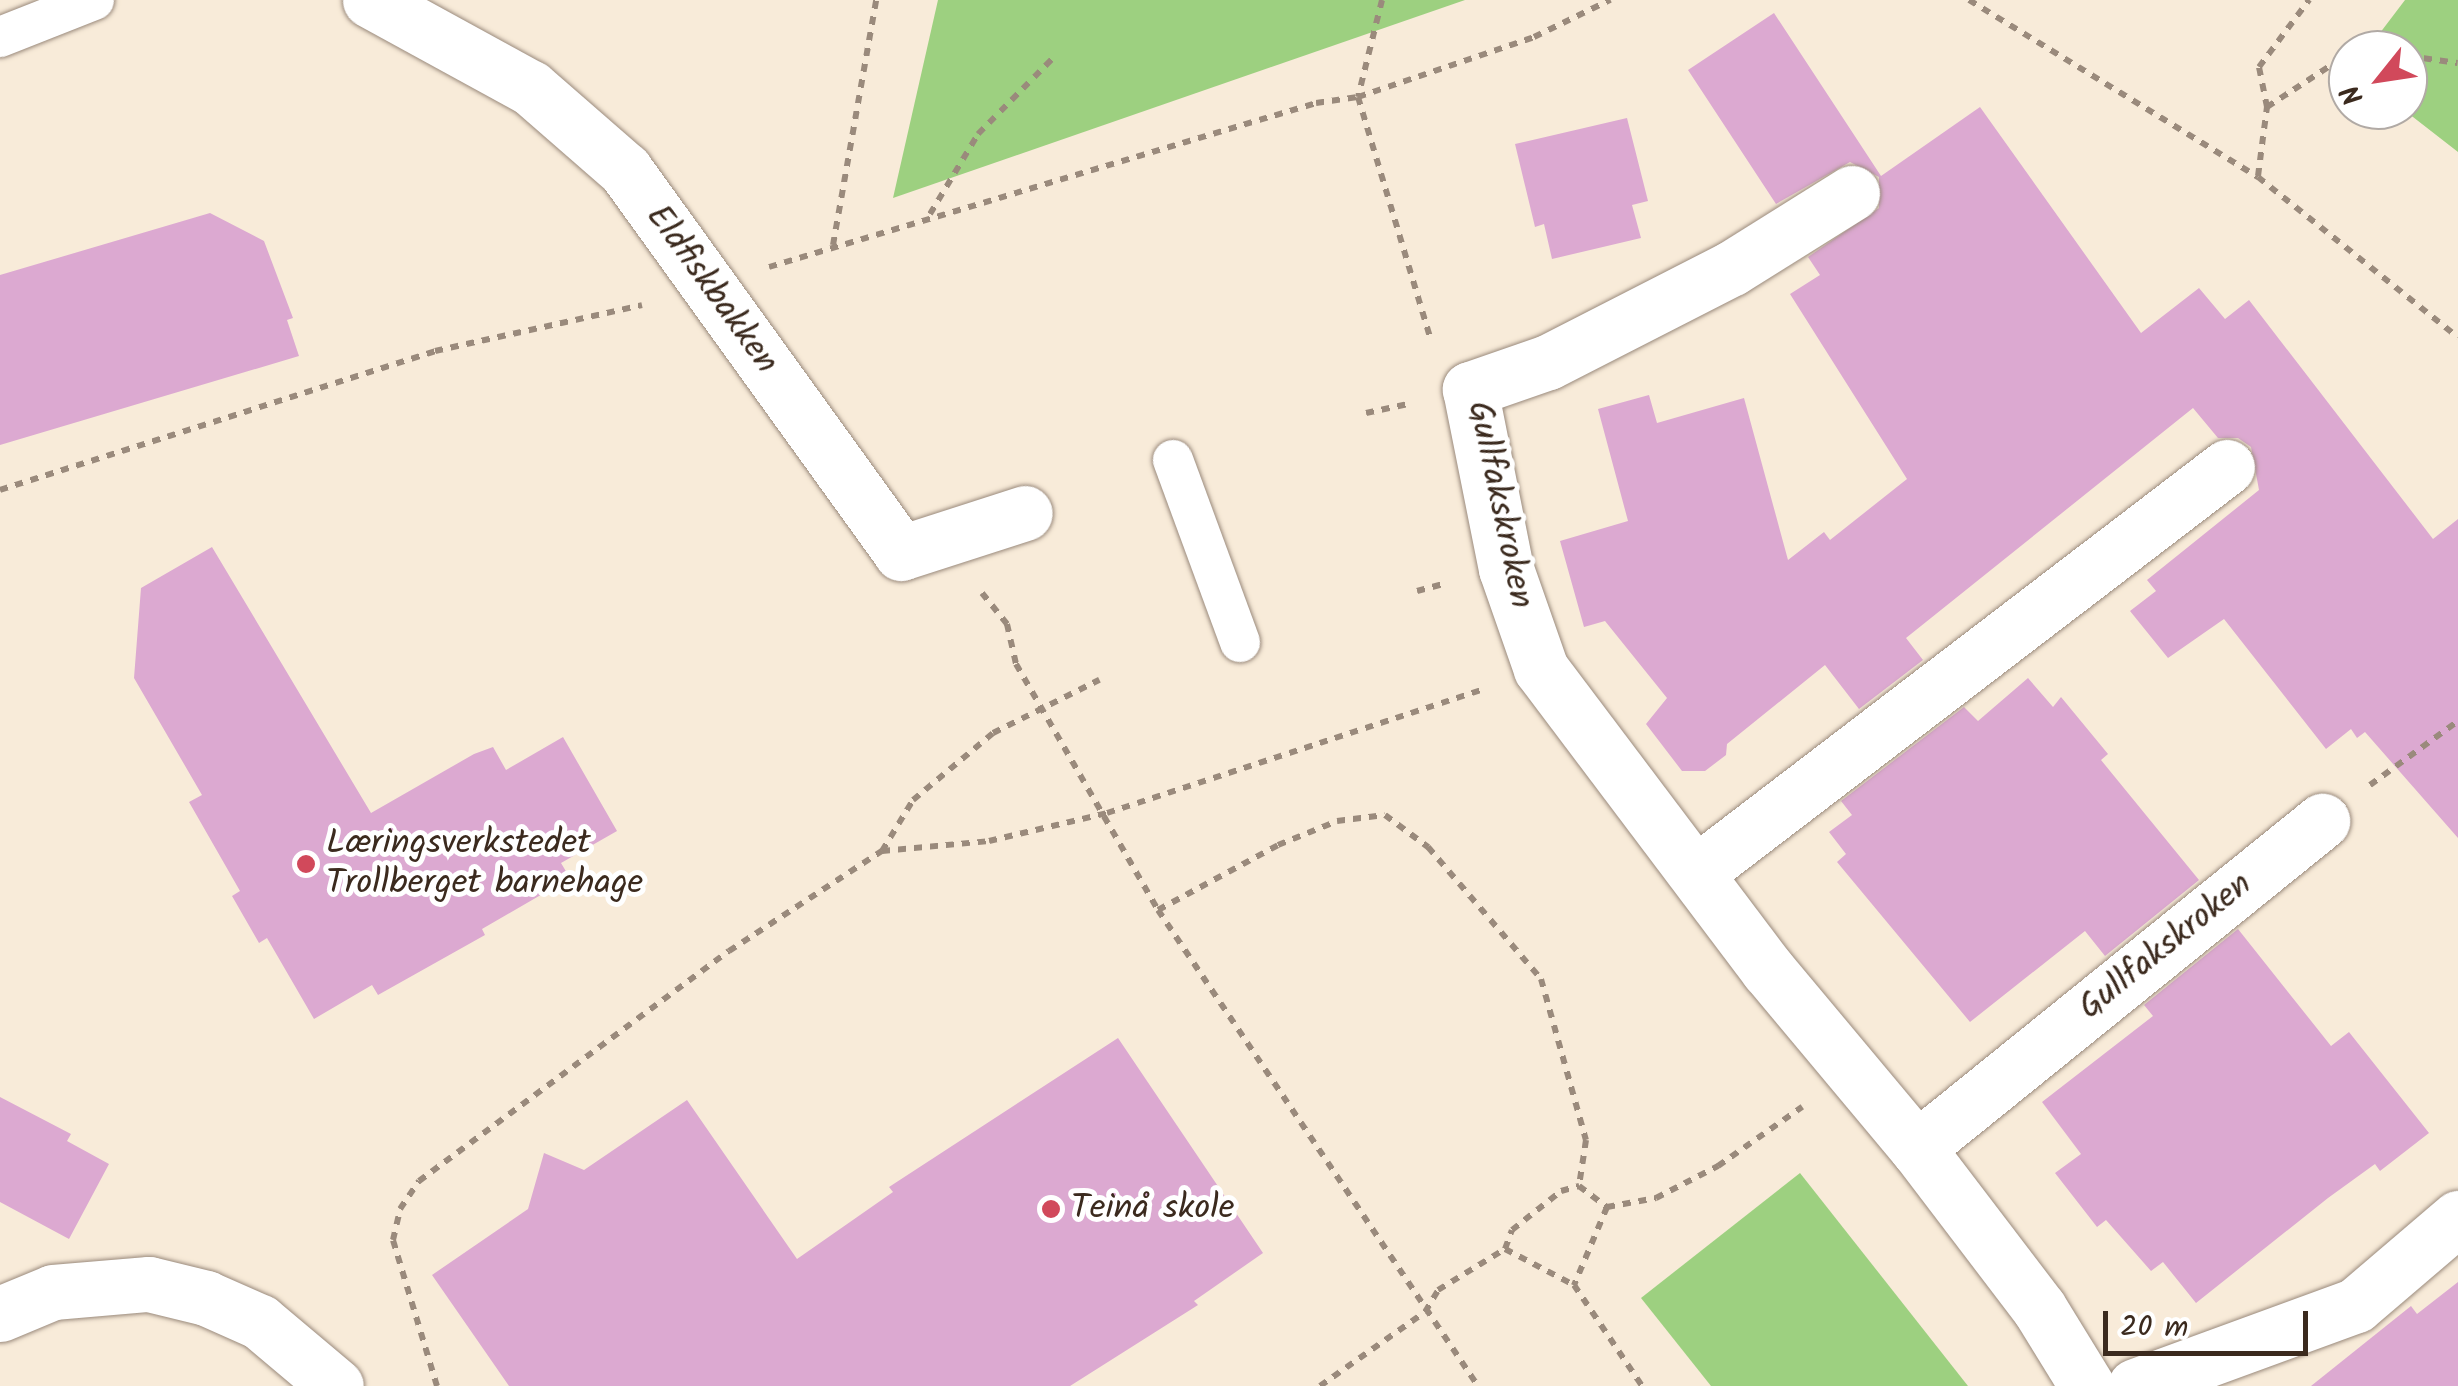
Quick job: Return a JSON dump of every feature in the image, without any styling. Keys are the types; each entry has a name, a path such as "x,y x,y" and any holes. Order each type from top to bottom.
{"street":[{"name":"Eldfiskbakken","path":"370,0 531,88 624,170 901,553"},
{"name":"Gullfakskroken","path":"1852,193 1732,268 1548,362 1470,389 1506,569 1541,669 1852,1072 1918,1148 2039,1308 2087,1386"},
{"path":"1697,872 2227,467"},
{"path":"901,553 1025,514"},
{"name":"Gullfakskroken","path":"1918,1148 2322,821"},
{"path":"2135,1386 2356,1304 2458,1218"},
{"path":"0,1314 53,1292 149,1284 206,1298 260,1322 336,1386"}],"lane":[{"path":"0,37 94,0"},
{"path":"1173,460 1240,642"}],"path":[{"path":"833,245 876,0"},
{"path":"1382,0 1358,97 1433,348"},
{"path":"0,490 435,351 655,302 930,215 1316,103 1358,97 1534,37 1610,0"},
{"path":"1970,0 2258,177 2458,337"},
{"path":"2258,177 2267,108 2260,67 2308,0"},
{"path":"930,215 978,134 1052,58"},
{"path":"2428,59 2458,63"},
{"path":"2267,108 2328,67"},
{"path":"901,553 975,584 1007,624 1016,664 1107,813 1158,910 1478,1386"},
{"path":"882,851 989,841 1107,813 1541,669"},
{"path":"438,1386 394,1240 400,1210 419,1181 729,951 882,851 913,800 948,767 1039,704 1099,680"},
{"path":"2322,821 2458,721"},
{"path":"1158,910 1278,845 1337,822 1385,815 1428,847 1542,979 1586,1140 1579,1186"},
{"path":"1579,1186 1607,1207 1656,1198 1718,1166 1852,1072"},
{"path":"1320,1386 1425,1312 1438,1290 1504,1250 1512,1230 1534,1209 1579,1186"},
{"path":"1574,1285 1607,1207"},
{"path":"1504,1250 1574,1285 1642,1386"}],"green space":[{"path":"938,0 1465,0 893,198"},
{"path":"2405,0 2458,0 2458,152 2428,129 2428,30 2382,30"},
{"path":"1800,1173 1968,1386 1711,1386 1641,1298"}],"building":[{"path":"1774,13 1881,176 1980,107 2141,333 2199,288 2225,319 2249,300 2433,539 2458,519 2458,838 2365,732 2357,738 2351,729 2326,749 2224,619 2168,658 2130,611 2156,591 2147,580 2259,490 2251,447 2238,438 2218,438 2193,408 1906,638 1923,660 1859,709 1825,665 1727,744 1726,755 1705,771 1682,771 1646,724 1667,698 1605,621 1584,627 1560,541 1628,521 1598,409 1649,395 1657,423 1744,398 1788,560 1824,532 1830,540 1907,479 1790,294 1820,275 1808,257 1879,208 1879,177 1850,162 1776,204 1688,70"},
{"path":"1627,118 1648,201 1632,205 1641,238 1552,259 1544,224 1535,227 1515,144"},
{"path":"210,213 264,241 293,318 287,320 299,356 0,445 0,275"},
{"path":"212,547 371,813 474,754 493,747 506,770 563,737 617,831 561,863 570,878 482,929 485,935 378,995 372,985 314,1019 267,938 259,943 232,896 240,891 189,802 202,795 134,678 141,588"},
{"path":"2028,678 2053,707 2061,697 2108,754 2101,760 2199,880 2105,956 2085,931 1970,1022 1837,862 1846,854 1829,832 1852,815 1841,801 1964,707 1978,721"},
{"path":"2238,929 2331,1046 2349,1032 2429,1133 2380,1171 2375,1164 2328,1198 2196,1303 2163,1262 2151,1271 2106,1220 2097,1227 2055,1173 2081,1154 2042,1102 2153,1016 2144,1005"},
{"name":"Teinå skole","path":"1118,1038 1263,1253 1194,1301 1198,1305 1070,1386 509,1386 432,1275 528,1209 544,1153 584,1170 687,1100 797,1259 893,1192 889,1187"},
{"path":"0,1097 71,1134 67,1141 109,1164 69,1239 0,1202"},
{"path":"2458,1282 2458,1386 2311,1386 2411,1306 2417,1314"}],"place":[{"name":"Læringsverkstedet Trollberget barnehage","path":"306,864"},
{"name":"Teinå skole","path":"1051,1209"}]}
